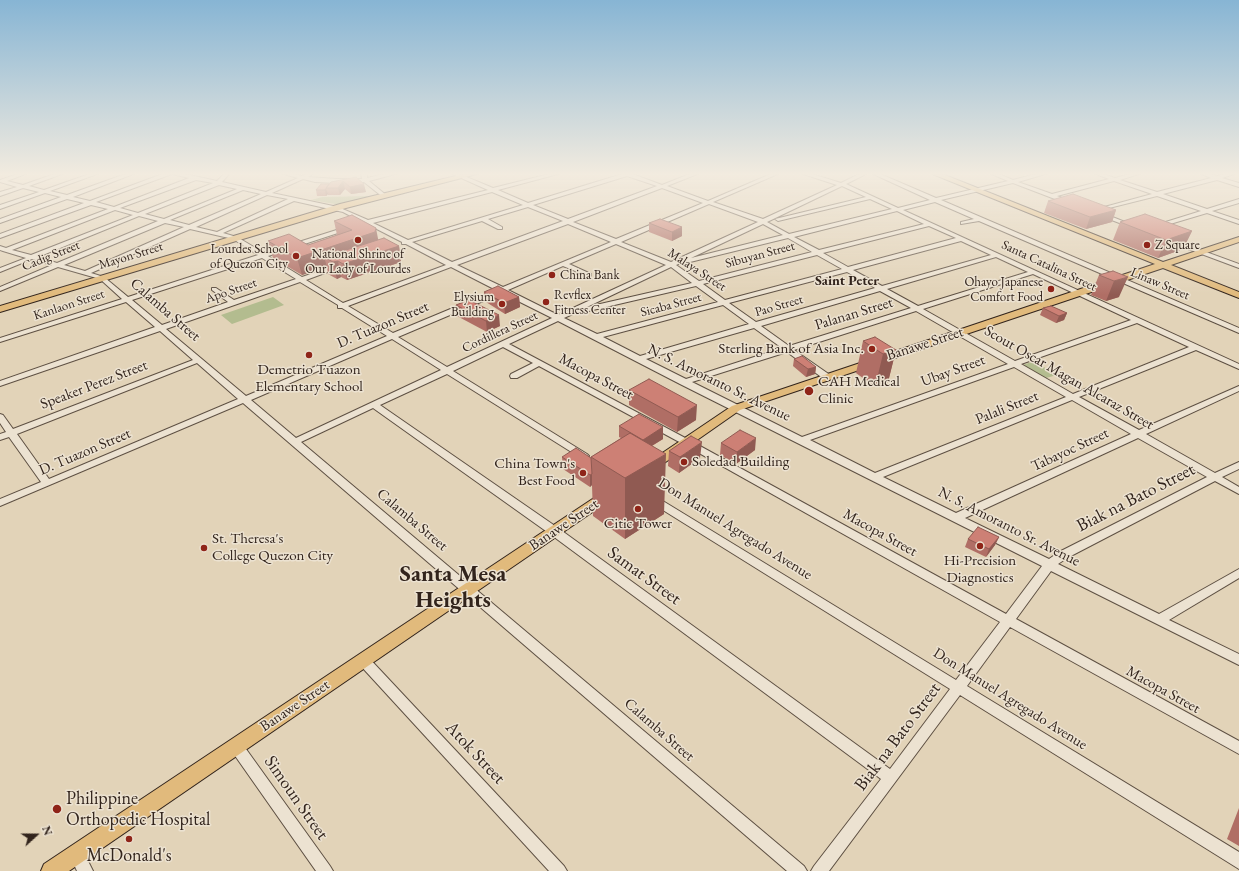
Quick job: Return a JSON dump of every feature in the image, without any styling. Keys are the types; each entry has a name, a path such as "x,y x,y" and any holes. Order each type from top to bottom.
{"main road":[{"name":"Mayon Street","path":"0,309 317,214"},
{"path":"1034,214 1239,295"},
{"name":"Banawe Street","path":"640,474 736,408 1119,279 1237,241"},
{"name":"Banawe Street","path":"51,871 620,487"}],"street":[{"path":"0,221 20,214"},
{"path":"0,236 60,214"},
{"path":"2,250 101,214"},
{"path":"133,214 235,238 390,337 594,462"},
{"path":"0,270 141,214"},
{"name":"Cadig Street","path":"0,289 181,214"},
{"path":"86,273 220,214"},
{"path":"217,234 261,214"},
{"name":"N. S. Amoranto Sr. Avenue","path":"347,214 402,244 501,290 683,382 957,517 1239,660"},
{"name":"Kanlaon Street","path":"0,340 366,223 403,214"},
{"path":"402,244 497,214"},
{"name":"Malaya Street","path":"548,214 672,265 699,283 724,303 827,377"},
{"path":"341,306 591,214"},
{"name":"D. Tuazon Street","path":"0,503 683,214"},
{"name":"Scout Oscar Magan Alcaraz Street","path":"743,214 764,220 1239,492"},
{"name":"Cordillera Street","path":"295,442 505,345 682,261 683,258 778,214"},
{"path":"764,220 777,219 800,214"},
{"path":"682,261 883,214"},
{"name":"Santa Catalina Street","path":"906,214 1239,367"},
{"name":"Linaw Street","path":"966,214 1239,331"},
{"path":"1098,214 1137,228"},
{"path":"1154,227 1198,214"},
{"path":"1215,214 1239,222"},
{"path":"482,218 500,228"},
{"path":"963,224 979,219"},
{"name":"Sibuyan Street","path":"573,312 589,310 699,283 929,224"},
{"path":"1166,238 1239,266"},
{"name":"Sicaba Street","path":"595,338 961,239"},
{"name":"Calamba Street","path":"2,250 32,257 102,278 470,589 799,871"},
{"name":"Pao Street","path":"638,359 997,255"},
{"path":"563,264 589,275"},
{"name":"Apo Street","path":"0,384 343,265"},
{"name":"Palanan Street","path":"683,382 787,348 1034,272"},
{"path":"214,289 234,303"},
{"name":"Ubay Street","path":"802,440 1137,320"},
{"name":"Macopa Street","path":"505,345 686,442 1008,622 1239,748"},
{"name":"Palali Street","path":"874,476 1196,347"},
{"name":"Speaker Perez Street","path":"0,436 199,360"},
{"path":"514,376 539,363"},
{"name":"Tabayoc Street","path":"957,517 1239,388"},
{"name":"Samat Street","path":"374,405 554,531 891,778"},
{"path":"0,417 47,483"},
{"name":"Biak na Bato Street","path":"819,871 891,778 1050,564 1063,555 1239,466"},
{"name":"Don Manuel Agregado Avenue","path":"646,495 1239,861"},
{"path":"1159,620 1239,573"},
{"name":"Atok Street","path":"363,660 560,871"},
{"name":"Simoun Street","path":"236,746 325,871"},
{"path":"76,854 85,871"}],"green space":[{"path":"273,297 284,305 232,324 221,315"},
{"path":"1034,361 1057,375 1046,378 1023,365"}],"building":[{"path":"1081,214 1102,214 1090,217"},
{"path":"1145,214 1192,231 1166,240 1120,222"},
{"path":"352,215 376,228 375,232 297,258 268,241 289,234 308,245 352,230 334,221"},
{"path":"660,219 682,227 672,232 649,223"},
{"path":"384,238 399,246 343,264 338,261 333,262 324,257"},
{"path":"1113,271 1128,277 1114,281 1099,275"},
{"path":"498,286 519,297 504,303 484,292"},
{"path":"469,300 499,315 486,321 456,305"},
{"path":"1051,306 1067,313 1059,316 1043,308"},
{"path":"875,337 896,350 883,354 863,341"},
{"path":"802,356 816,367 808,369 794,359"},
{"path":"649,379 697,405 678,417 629,390"},
{"path":"639,414 663,427 643,440 619,426"},
{"path":"740,430 756,438 737,452 721,443"},
{"path":"630,433 666,454 625,478 591,457"},
{"path":"691,436 702,442 680,457 669,451"},
{"path":"576,448 591,458 592,474 590,475 562,457"},
{"path":"978,527 999,537 989,549 968,539"}],"place":[{"name":"National Shrine of Our Lady of Lourdes","path":"358,240"},
{"name":"Z Square","path":"1147,245"},
{"name":"Lourdes School of Quezon City","path":"296,256"},
{"name":"China Bank","path":"552,275"},
{"name":"Ohayo Japanese Comfort Food","path":"1051,289"},
{"name":"Revflex Fitness Center","path":"546,302"},
{"name":"Elysium Building","path":"502,304"},
{"name":"Sterling Bank of Asia Inc.","path":"872,349"},
{"name":"Demetrio Tuazon Elementary School","path":"309,355"},
{"name":"CAH Medical Clinic","path":"809,391"},
{"name":"Soledad Building","path":"684,462"},
{"name":"China Town's Best Food","path":"583,473"},
{"name":"Citic Tower","path":"638,509"},
{"name":"Hi-Precision Diagnostics","path":"980,546"},
{"name":"St. Theresa's College Quezon City","path":"204,548"},
{"name":"Philippine Orthopedic Hospital","path":"57,809"},
{"name":"McDonald's","path":"129,839"}],"district":[{"name":"Saint Peter","path":"847,281"},
{"name":"Santa Mesa Heights","path":"453,588"}]}
